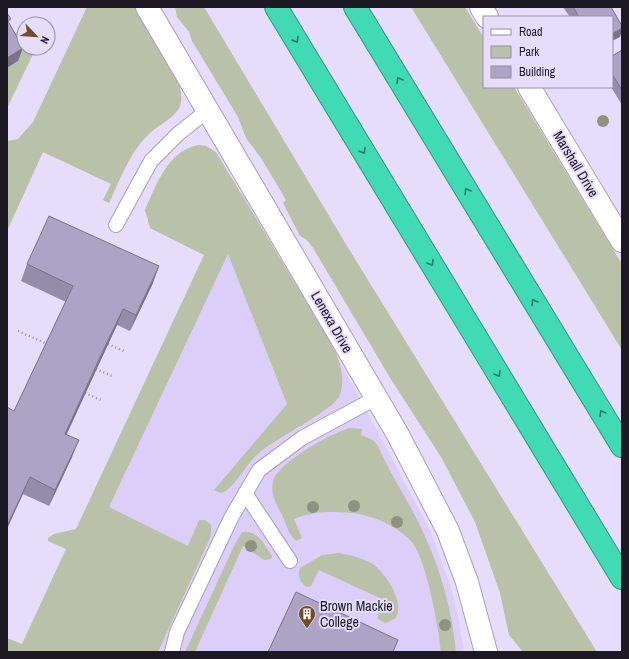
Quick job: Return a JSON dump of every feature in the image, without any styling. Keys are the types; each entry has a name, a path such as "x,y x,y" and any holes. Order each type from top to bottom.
{"highway":[{"path":"276,7 622,578"},
{"path":"355,7 622,446"}],"street":[{"name":"Lenexa Drive","path":"147,7 397,433 448,531 467,582 486,652"},
{"path":"481,7 486,16"},
{"name":"Marshall Drive","path":"530,88 622,241"}],"lane":[{"path":"116,225 151,161 178,134 208,111"},
{"path":"172,652 177,632 231,518 259,470 302,438 376,398"},
{"path":"245,493 290,560"}],"path":[{"path":"18,331 47,344"},
{"path":"108,344 126,352"},
{"path":"96,369 114,377"},
{"path":"86,393 103,401"}],"shaded area":[{"path":"243,195 338,358 430,530 451,587 464,652 31,652"}],"green space":[{"path":"87,7 136,7 180,86 181,105 175,114 151,132 135,151 125,168 109,203 103,200 111,184 43,152 7,231 7,141 18,139 33,122"},
{"path":"175,7 204,7 347,246 597,652 523,652 509,635 500,593 475,522 441,457 392,381 313,248 307,240 300,236 283,203 286,200 261,158 246,138 238,117 192,41 189,32 177,17"},
{"path":"411,7 465,7 483,36 483,88 515,88 622,264 622,350"},
{"path":"16,33 16,56 32,56 7,108 7,68 18,61 7,38"},
{"path":"199,145 206,146 216,152 334,348 342,373 341,392 333,404 325,410 267,446 255,456 231,487 226,491 221,493 214,490 287,404 228,254 109,507 188,546 199,520 205,520 211,525 211,536 158,652 7,652 7,638 22,644 66,549 48,541 48,538 54,534 76,529 204,255 150,228 145,210 164,170 171,161 188,148"},
{"path":"350,428 362,429 361,435 373,440 378,446 423,532 445,591 452,621 456,652 441,652 438,627 427,577 417,549 405,535 383,522 367,516 337,512 308,514 294,519 302,538 296,541 288,530 276,504 272,491 273,482 277,474 294,458 318,442"},
{"path":"242,532 252,533 260,539 272,556 271,559 264,560 243,546 195,652 185,652 234,546"},
{"path":"339,553 366,560 379,570 394,590 397,598 398,613 395,619 385,623 378,619 378,615 384,600 319,570 311,586 307,587 300,579 300,568 322,555"}],"building":[{"path":"573,7 611,7 622,28 613,33 613,16 578,16"},
{"path":"7,13 11,19 8,21 16,35 16,52 7,58"},
{"path":"622,50 622,90 613,76 613,55"},
{"path":"49,216 159,266 136,315 123,309 101,355 65,434 79,440 55,490 30,477 7,526 7,407 14,411 73,286 27,264"},
{"path":"296,592 398,640 393,652 268,652"}],"place":[{"name":"Brown Mackie College","path":"307,629"}]}
